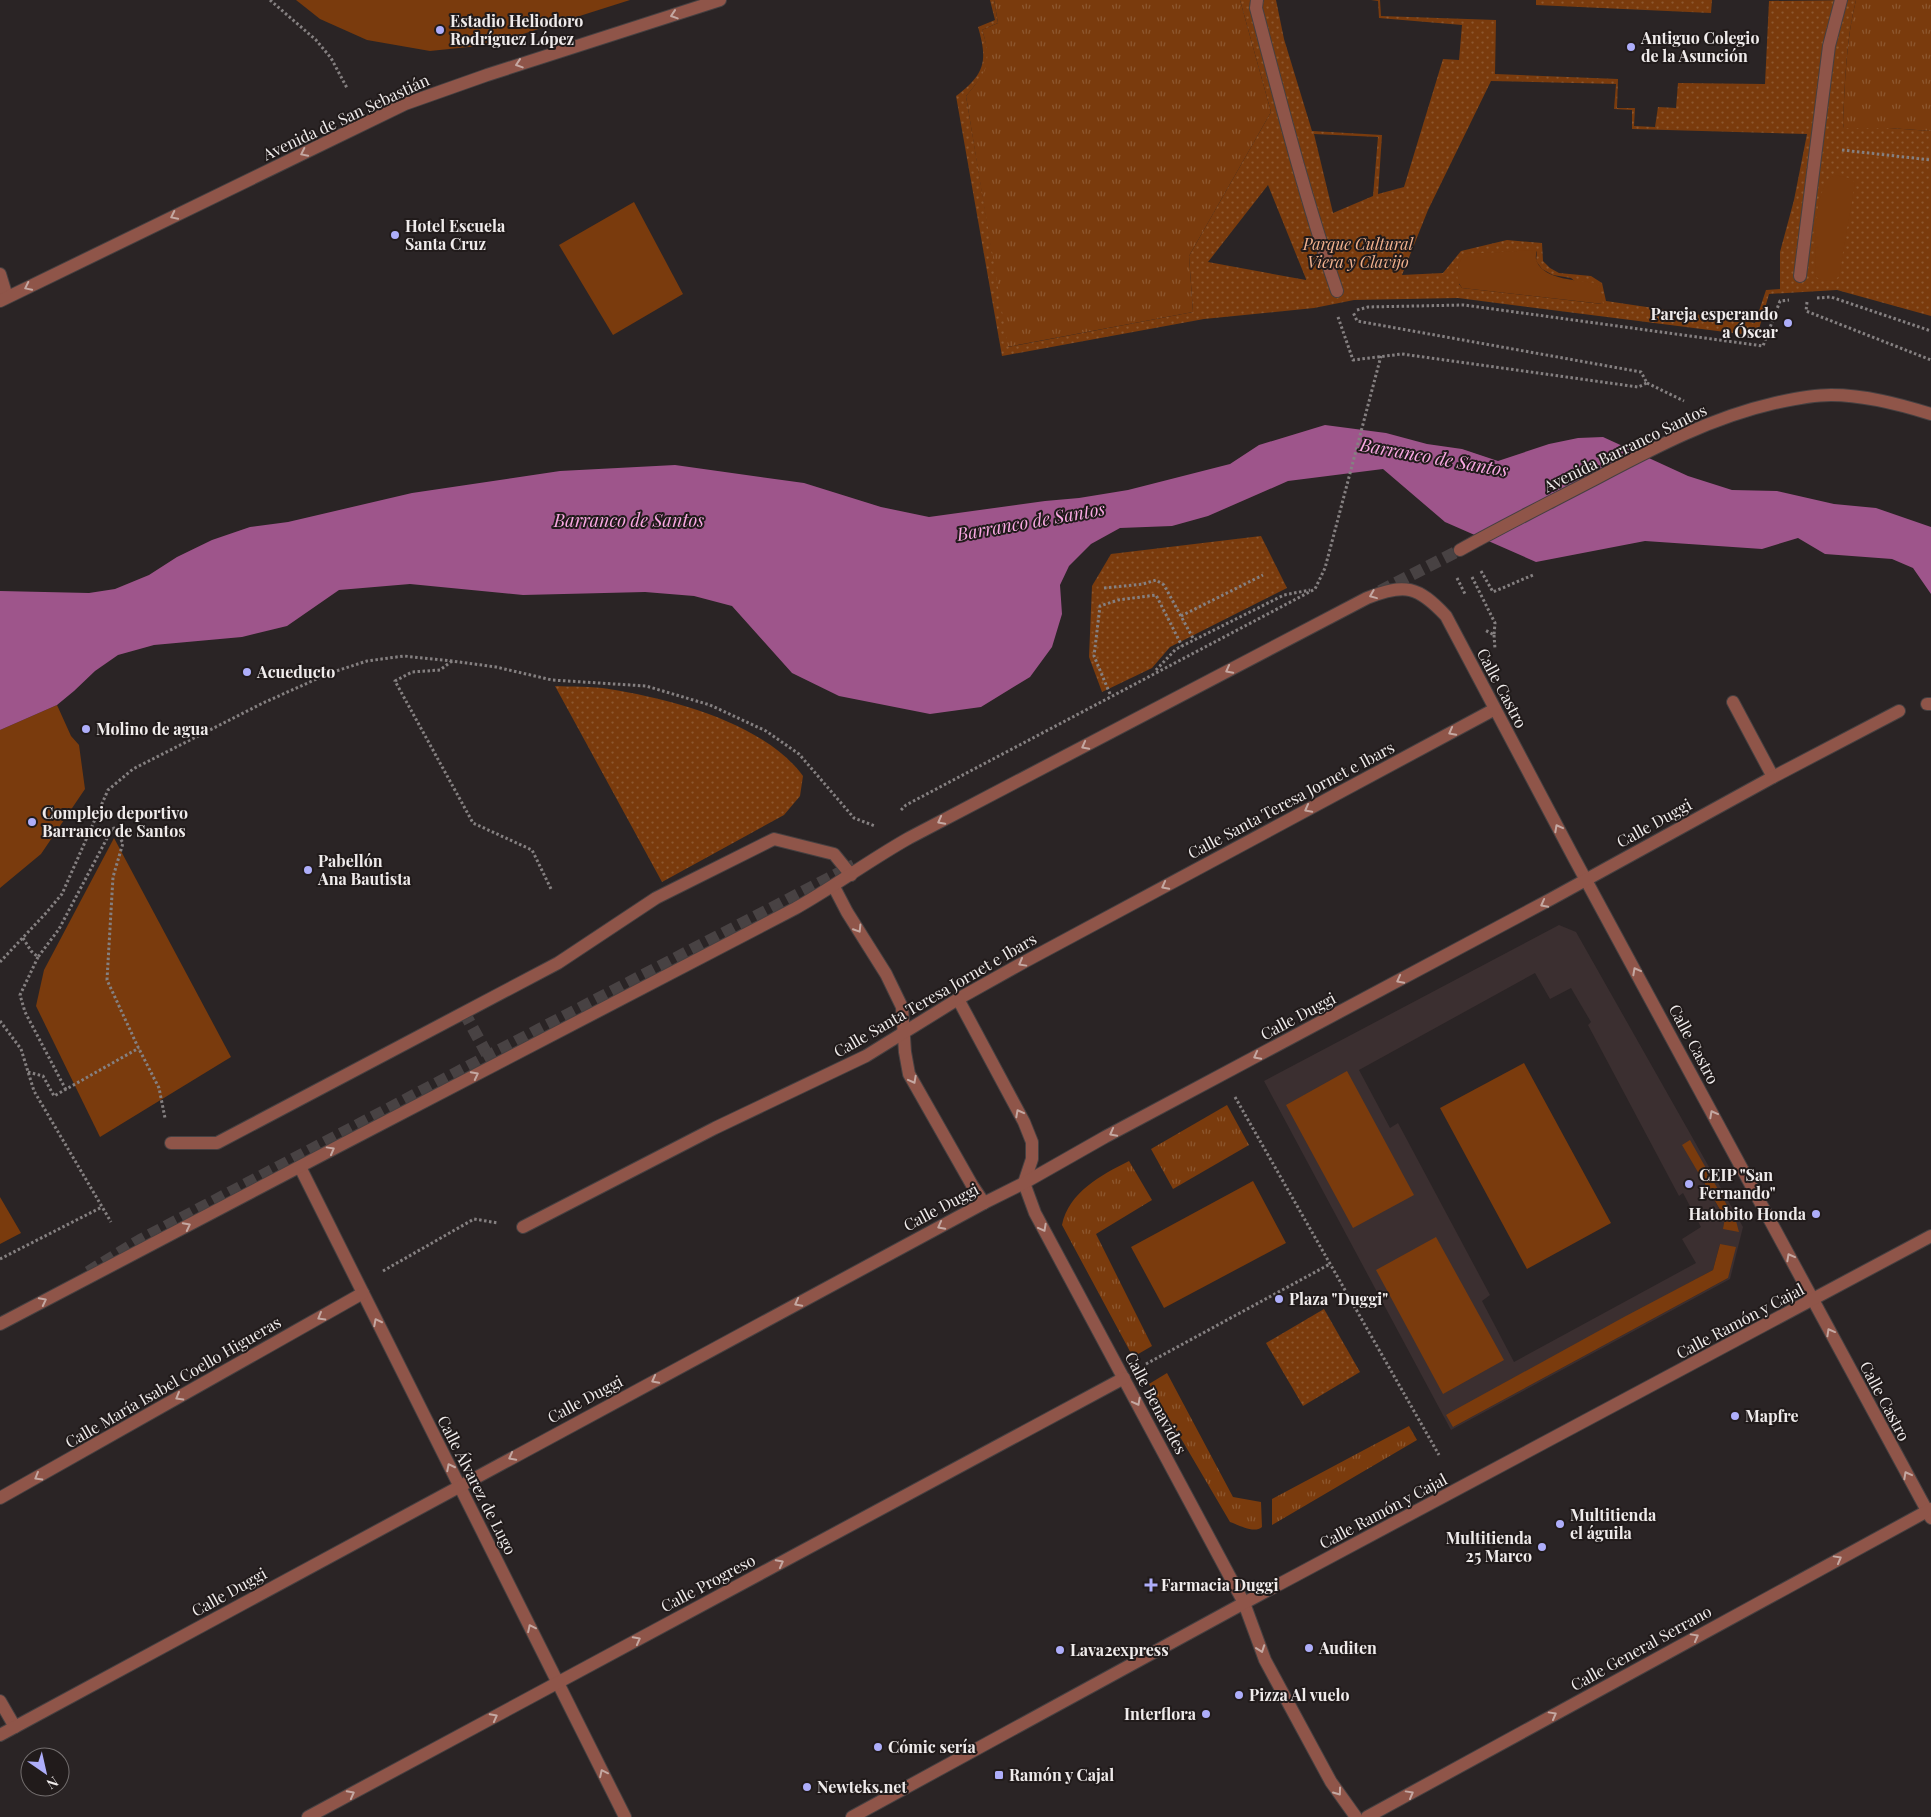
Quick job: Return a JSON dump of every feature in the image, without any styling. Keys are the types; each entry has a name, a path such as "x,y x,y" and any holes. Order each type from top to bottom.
{"street":[{"name":"Avenida de San Sebastián","path":"4,299 405,104 478,78 720,0"},
{"path":"1257,0 1256,8 1298,167 1316,230 1337,291"},
{"path":"1800,276 1829,46 1841,0"},
{"path":"0,274 4,299"},
{"name":"Avenida Barranco Santos","path":"1460,550 1668,441 1715,421 1756,408 1798,398 1830,395 1867,398 1902,405 1931,414"},
{"name":"Calle Castro","path":"851,875 890,848 1367,598 1389,589 1406,589 1420,593 1434,603 1446,616 1812,1301 1930,1513"},
{"path":"1733,702 1773,777"},
{"name":"Calle Santa Teresa Jornet e Ibars","path":"523,1227 715,1128 866,1056 958,999 1034,956 1495,709"},
{"name":"Calle Duggi","path":"0,1735 459,1485 1024,1183 1105,1137 1586,880 1773,777 1899,711"},
{"path":"0,1324 780,917 834,887 851,875 834,854 774,839 656,898 558,963 217,1143 170,1143"},
{"path":"834,887 847,912 886,974 902,1007 903,1033 909,1074 984,1203"},
{"path":"958,999 1024,1122 1032,1142 1032,1159 1024,1183"},
{"name":"Calle Álvarez de Lugo","path":"300,1167 625,1817"},
{"name":"Calle Benavides","path":"1024,1183 1035,1213 1244,1603 1265,1660 1331,1782 1356,1817"},
{"name":"Calle Ramón y Cajal","path":"852,1817 1244,1603 1931,1236"},
{"name":"Calle María Isabel Coello Higueras","path":"0,1498 363,1293"},
{"name":"Calle Progreso","path":"308,1817 1124,1378"},
{"name":"Calle General Serrano","path":"1367,1817 1930,1513"},
{"path":"0,1701 14,1727"}],"path":[{"path":"270,0 316,40 331,58 347,88"},
{"path":"1840,150 1931,160"},
{"path":"1815,298 1831,297 1931,331"},
{"path":"1807,299 1806,311 1931,360"},
{"path":"1352,311 1368,307 1464,304 1763,346 1780,301 1798,300"},
{"path":"1350,304 1357,321 1640,372 1647,383 1684,400"},
{"path":"1335,309 1353,360 1402,354 1638,387 1647,383"},
{"path":"900,811 906,805 1315,588 1325,568 1382,356"},
{"path":"1481,571 1494,592 1533,575"},
{"path":"1181,616 1263,575"},
{"path":"1472,576 1495,623 1494,635 1484,630"},
{"path":"1104,588 1143,584 1156,580 1164,584 1194,640"},
{"path":"1156,670 1176,649 1284,595 1315,588"},
{"path":"1110,694 1094,656 1100,606 1118,600 1156,595 1182,646"},
{"path":"0,962 62,894 108,790 133,769 263,703 330,673 367,661 404,656 452,661 496,667 552,680 646,686 710,705 766,730 799,754 854,818 881,828"},
{"path":"452,661 440,670 412,672 395,680 473,823 532,850 552,891"},
{"path":"66,1090 25,1012 20,994 38,957 59,929 113,827 123,843 113,877 107,980 159,1088 170,1143"},
{"path":"23,938 38,957"},
{"path":"0,1021 21,1049 34,1091 111,1222"},
{"path":"28,1072 42,1076 54,1096 139,1048"},
{"path":"1233,1093 1440,1455"},
{"path":"0,1259 102,1207"},
{"path":"363,1293 384,1270 474,1220 523,1227"},
{"path":"1157,1358 1330,1264"}],"shaded area":[{"name":"CEIP \"San Fernando\"","path":"1559,925 1576,932 1743,1227 1730,1279 1451,1430 1264,1081","holes":["1535,973 1550,999 1571,988 1591,1022 1588,1025 1679,1196 1683,1193 1701,1227 1682,1239 1696,1263 1514,1362 1482,1301 1490,1295 1398,1123 1390,1128 1359,1070","1699,1175 1721,1195 1736,1221 1725,1218","1720,1244 1728,1278 1453,1427 1499,1386 1713,1270"]}],"green space":[{"name":"Estadio Heliodoro Rodríguez López","path":"296,0 630,0 488,45 430,51 367,40 320,19"},
{"name":"Parque Cultural Viera y Clavijo","path":"990,0 994,0 998,23 982,30 987,50 986,66 979,80 966,96 1008,347 1193,312 1189,256 1271,112 1240,0 1276,0 1284,39 1312,131 1382,135 1378,194 1404,187 1443,59 1459,60 1462,25 1379,18 1378,1 1371,0 1380,0 1381,16 1496,20 1495,74 1618,79 1617,108 1635,108 1634,126 1655,127 1658,107 1676,108 1678,83 1765,84 1769,1 1856,0 1846,61 1844,128 1889,128 1931,131 1931,316 1837,290 1769,294 1757,336 1458,298 1354,300 1314,308 1204,319 1002,356 956,96 973,81 982,66 983,49 978,27 995,20","holes":["1491,81 1616,84 1614,109 1632,110 1632,129 1807,134 1794,200 1780,252 1780,289 1766,290 1755,323 1606,301 1602,283 1591,276 1559,273 1550,268 1543,261 1542,243 1507,240 1461,251 1443,273 1402,275 1428,210","1314,134 1378,137 1373,196 1333,213","1268,185 1306,280 1208,262","1537,251 1536,261 1542,269 1553,275 1571,278 1602,304 1462,288 1459,284"]},
{"path":"994,0 1240,0 1271,112 1189,256 1193,312 1007,347 966,96 978,81 985,65 986,49 982,30 998,23"},
{"path":"1536,0 1712,0 1711,13 1536,5"},
{"path":"1856,0 1931,0 1931,131 1889,128 1844,128 1846,61"},
{"path":"1835,175 1849,178 1855,183 1839,276 1835,280 1823,281 1816,277 1815,239 1817,213 1823,189 1829,178"},
{"path":"634,202 683,294 613,335 559,245"},
{"path":"1537,250 1536,259 1541,268 1554,276 1595,283 1600,288 1603,304 1462,288 1458,280 1457,275 1460,262 1465,254"},
{"path":"1261,536 1287,588 1170,647 1152,668 1102,692 1089,657 1092,586 1111,554"},
{"path":"555,686 602,688 634,693 715,716 765,741 786,757 803,776 800,796 784,815 662,882"},
{"name":"Complejo deportivo Barranco de Santos","path":"57,705 71,736 79,745 85,789 41,854 0,888 0,730"},
{"path":"114,838 231,1057 100,1137 36,1006 44,970"},
{"path":"1524,1063 1611,1223 1527,1269 1440,1108"},
{"path":"1347,1071 1414,1195 1353,1228 1286,1105"},
{"path":"1227,1105 1249,1145 1173,1189 1151,1149"},
{"path":"1690,1140 1736,1221 1739,1232 1723,1229 1725,1218 1682,1145"},
{"path":"1129,1161 1152,1200 1096,1234 1152,1346 1133,1357 1062,1225 1071,1203 1079,1194 1097,1179"},
{"path":"1253,1181 1286,1243 1164,1308 1131,1247"},
{"path":"0,1197 21,1233 0,1244"},
{"path":"1436,1237 1504,1360 1443,1394 1376,1270"},
{"path":"1720,1244 1736,1247 1728,1278 1453,1427 1446,1415 1713,1270"},
{"path":"1324,1309 1360,1372 1303,1406 1266,1343"},
{"path":"1167,1373 1233,1497 1261,1502 1262,1527 1259,1529 1242,1527 1230,1522 1149,1384"},
{"path":"1409,1426 1417,1440 1272,1525 1272,1499"}],"water":[{"name":"Barranco de Santos","path":"1325,425 1386,433 1427,444 1462,449 1498,461 1549,444 1578,438 1603,437 1688,476 1732,490 1777,491 1834,504 1876,508 1931,527 1931,594 1913,568 1892,559 1825,554 1798,538 1762,549 1645,541 1536,562 1445,522 1383,469 1288,481 1208,516 1172,526 1120,528 1091,544 1069,566 1060,585 1062,614 1052,647 1030,677 981,707 930,714 839,696 792,673 732,606 694,596 645,592 523,595 410,584 339,590 287,626 242,637 154,645 118,655 95,671 57,705 0,730 0,591 89,593 115,589 149,575 177,557 212,540 250,527 288,522 412,493 560,471 675,465 804,483 881,507 929,517 1128,490 1230,464 1259,445"}],"tunnel":[{"path":"1380,591 1460,550"},
{"path":"88,1272 140,1240 854,865"},
{"path":"464,1012 488,1056"}],"place":[{"name":"Estadio Heliodoro Rodríguez López","path":"440,30"},
{"name":"Antiguo Colegio de la Asunción","path":"1631,47"},
{"name":"Hotel Escuela Santa Cruz","path":"395,235"},
{"name":"Pareja esperando a Óscar","path":"1788,323"},
{"name":"Acueducto","path":"247,672"},
{"name":"Molino de agua","path":"86,729"},
{"name":"Complejo deportivo Barranco de Santos","path":"32,822"},
{"name":"Pabellón Ana Bautista","path":"308,870"},
{"name":"CEIP \"San Fernando\"","path":"1689,1184"},
{"name":"Hatobito Honda","path":"1816,1214"},
{"name":"Plaza \"Duggi\"","path":"1279,1299"},
{"name":"Mapfre","path":"1735,1416"},
{"name":"Multitienda el águila","path":"1560,1524"},
{"name":"Multitienda 25 Marco","path":"1542,1547"},
{"name":"Farmacia Duggi","path":"1151,1585"},
{"name":"Auditen","path":"1309,1648"},
{"name":"Lava2express","path":"1060,1650"},
{"name":"Pizza Al vuelo","path":"1239,1695"},
{"name":"Interflora","path":"1206,1714"},
{"name":"Cómic sería","path":"878,1747"},
{"name":"Ramón y Cajal","path":"999,1775"},
{"name":"Newteks.net","path":"807,1787"}]}
